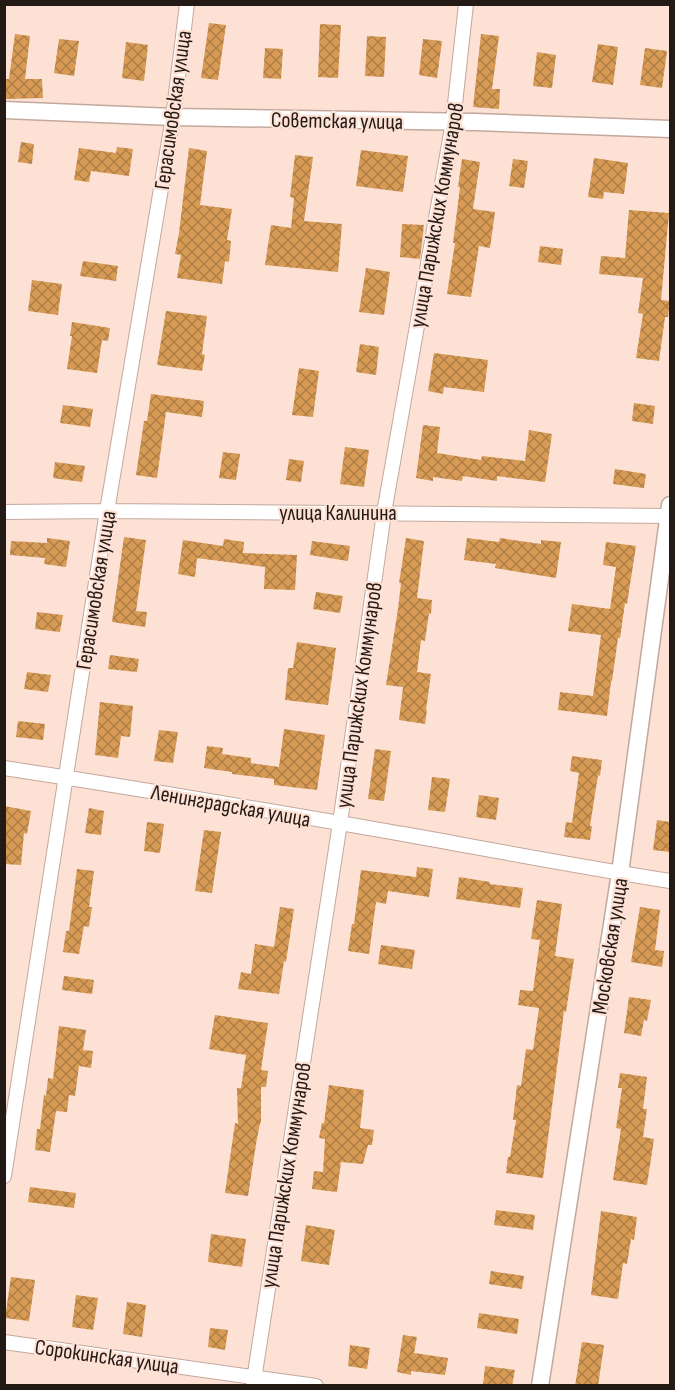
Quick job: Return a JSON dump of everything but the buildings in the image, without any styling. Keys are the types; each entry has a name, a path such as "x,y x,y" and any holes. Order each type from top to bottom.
{"street":[{"name":"Герасимовская улица","path":"4,1176 107,511 173,117 187,4"},
{"name":"улица Парижских Коммунаров","path":"253,1381 340,823 384,513 453,122 466,4"},
{"name":"Советская улица","path":"4,110 173,117 670,129"},
{"name":"улица Калинина","path":"4,512 670,512"},
{"name":"Московская улица","path":"540,1386 620,873 670,512"},
{"name":"Ленинградская улица","path":"4,768 340,823 670,881"},
{"name":"Сорокинская улица","path":"4,1342 253,1381 316,1386"}]}
